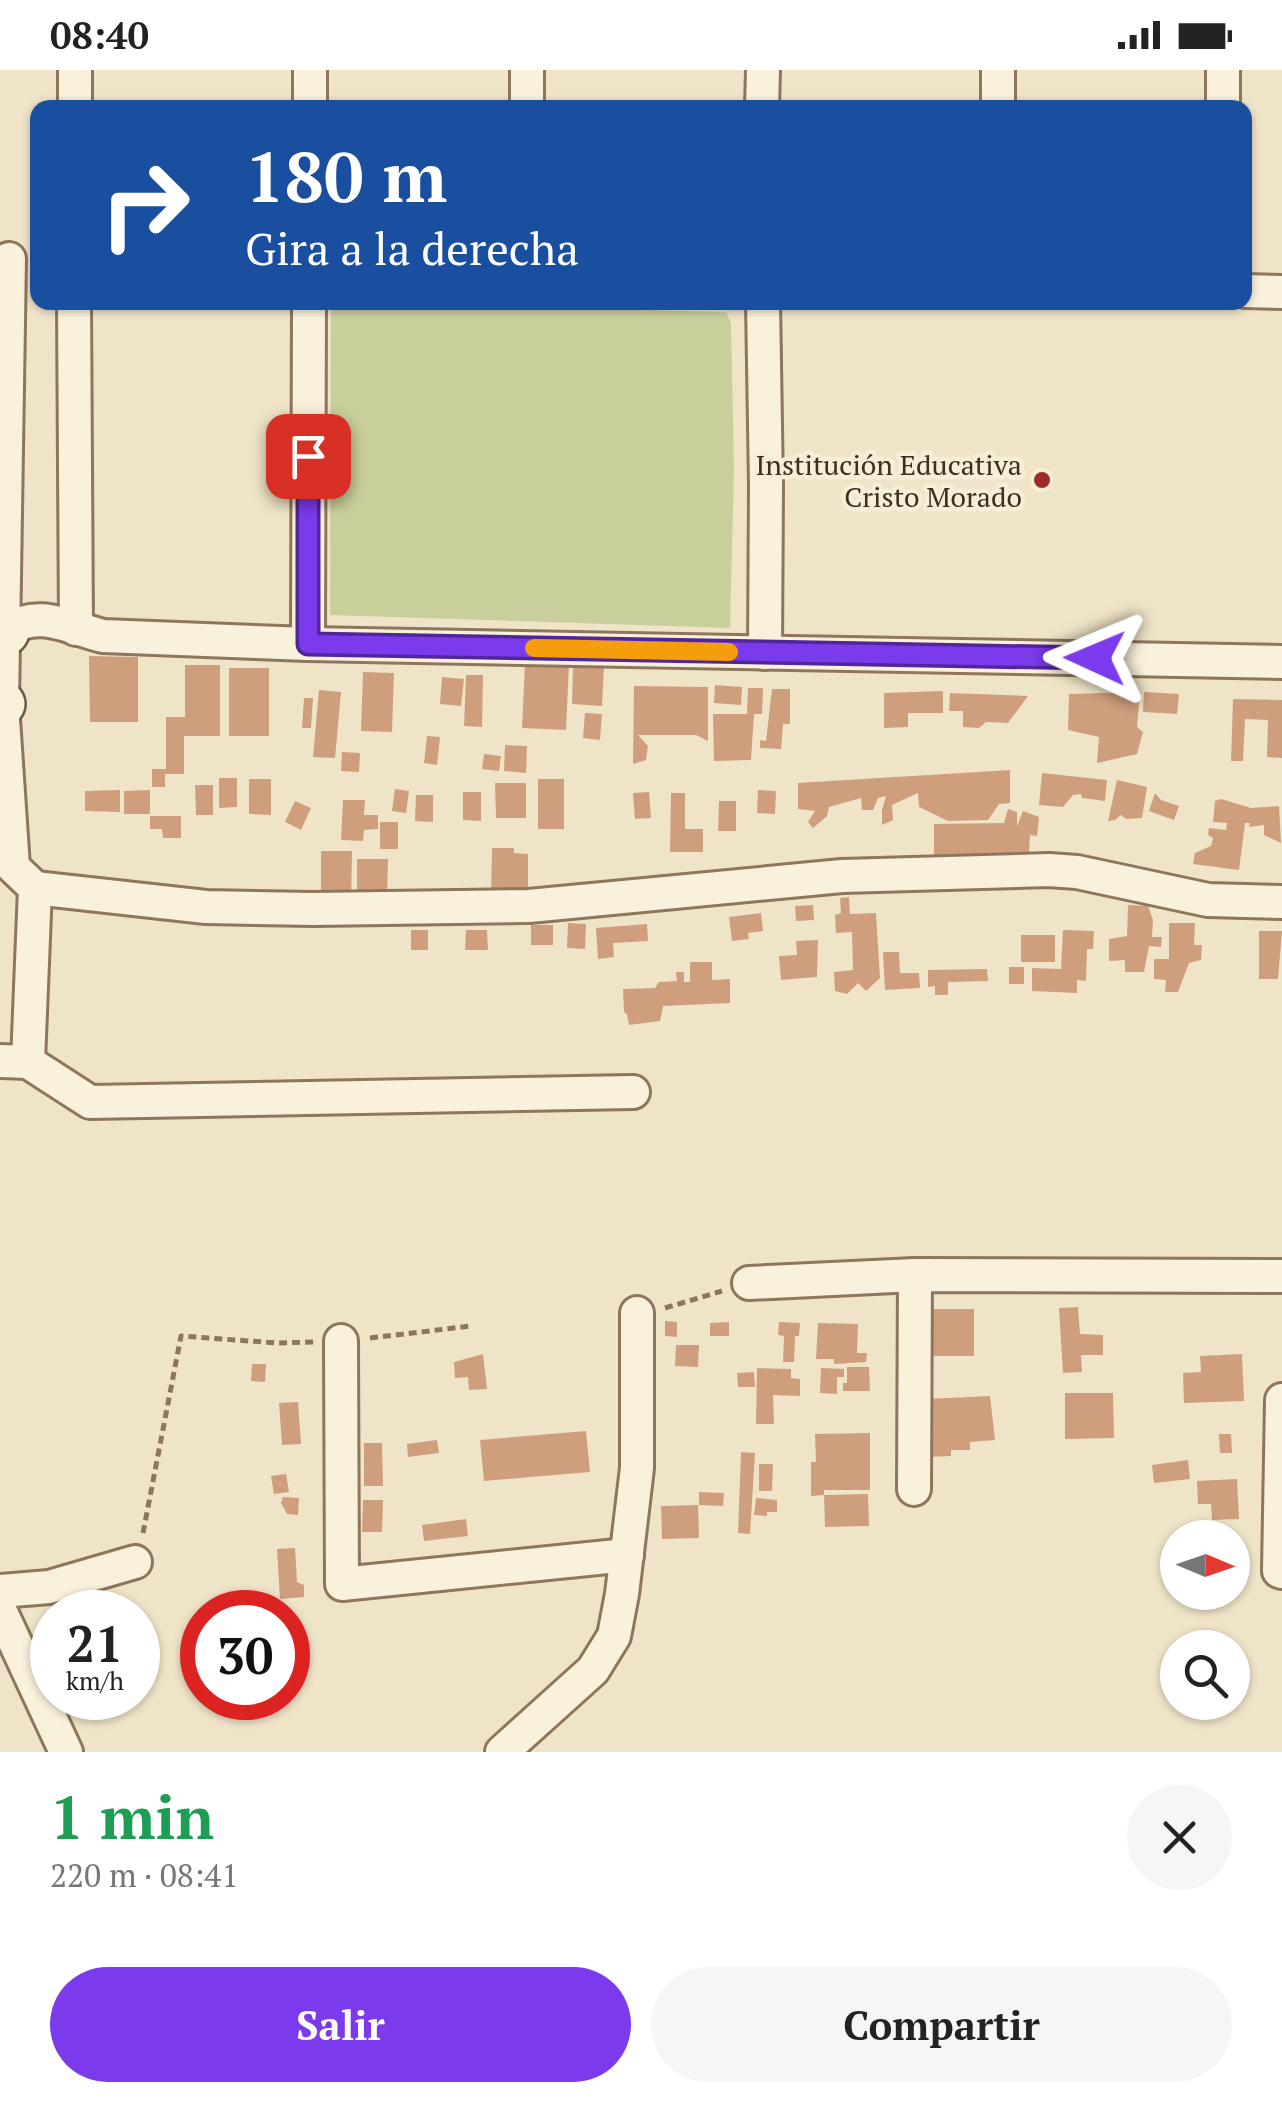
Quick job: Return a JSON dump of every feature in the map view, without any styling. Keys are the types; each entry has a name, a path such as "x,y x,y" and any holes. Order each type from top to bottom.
{"street":[{"path":"75,70 75,100"},
{"path":"310,70 310,100"},
{"path":"527,100 528,70"},
{"path":"762,100 764,70"},
{"path":"998,70 998,100"},
{"path":"1223,70 1223,100"},
{"path":"16,259 1,704 13,867 35,888 206,907 529,906 842,876 1049,870 1077,872 1208,900 1282,902"},
{"path":"1252,291 1282,292"},
{"path":"74,310 76,630"},
{"path":"308,644 309,310"},
{"path":"762,310 764,652"},
{"path":"3,632 17,623 42,620 62,621 76,630 103,636 308,644 1282,662"},
{"path":"35,888 14,1062 90,1102 633,1092"},
{"path":"749,1283 915,1275 1282,1276"},
{"path":"914,1489 915,1275"},
{"path":"502,1752 593,1670 614,1636 636,1468 637,1313"},
{"path":"341,1341 342,1584 627,1555"},
{"path":"1282,1400 1282,1572"},
{"path":"0,1591 49,1587 136,1562"},
{"path":"0,1610 66,1752"}],"path":[{"path":"637,1313 749,1283"},
{"path":"136,1562 180,1336 277,1343 341,1341 471,1326"}],"green space":[{"path":"331,310 726,312 731,323 734,469 730,628 330,615"}],"building":[{"path":"89,656 138,657 138,722 90,722"},
{"path":"525,663 569,664 566,730 522,728"},
{"path":"185,665 220,665 220,736 184,736 184,774 165,774 165,787 152,787 152,769 166,769 166,717 185,717"},
{"path":"573,665 604,666 602,706 572,704"},
{"path":"229,668 269,668 269,736 229,736"},
{"path":"363,672 394,673 392,732 361,731"},
{"path":"466,675 483,675 482,727 464,726"},
{"path":"442,677 464,679 461,706 440,704"},
{"path":"715,685 742,687 741,705 714,703"},
{"path":"634,686 708,687 708,741 696,735 638,735 648,746 646,760 633,764"},
{"path":"748,688 763,688 762,714 754,714 751,760 714,761 713,714 747,714"},
{"path":"772,689 790,689 790,724 783,724 781,749 760,748 760,740 766,741"},
{"path":"319,690 341,692 335,758 313,757"},
{"path":"943,691 943,713 908,713 908,727 884,728 884,693"},
{"path":"1140,692 1137,727 1143,732 1137,754 1097,763 1099,737 1068,730 1069,694"},
{"path":"1144,692 1179,694 1177,714 1143,712"},
{"path":"950,693 1028,696 1008,723 986,722 979,728 963,727 963,711 949,711"},
{"path":"304,698 313,698 311,728 302,728"},
{"path":"1233,699 1282,700 1282,758 1267,757 1268,720 1245,719 1243,761 1231,761"},
{"path":"585,713 602,714 600,740 583,738"},
{"path":"427,736 440,737 437,765 424,763"},
{"path":"505,745 527,746 526,773 504,771"},
{"path":"342,752 360,753 359,772 341,771"},
{"path":"484,754 501,756 499,771 482,769"},
{"path":"1010,770 1010,803 999,804 988,820 948,821 919,807 918,793 892,805 893,820 882,825 886,796 878,798 873,810 862,810 861,798 829,807 827,816 813,828 808,822 815,811 798,809 798,783"},
{"path":"1042,773 1107,780 1105,801 1082,798 1081,794 1073,795 1063,807 1039,805"},
{"path":"219,778 237,778 237,807 219,808"},
{"path":"249,779 271,779 271,815 249,814"},
{"path":"538,779 564,779 564,829 538,829"},
{"path":"1117,780 1147,787 1142,818 1126,819 1121,815 1108,821"},
{"path":"495,783 526,783 526,818 496,818"},
{"path":"195,785 213,785 213,815 196,815"},
{"path":"395,789 409,791 406,813 392,811"},
{"path":"120,790 120,812 85,811 85,791"},
{"path":"150,790 150,814 124,814 124,791"},
{"path":"758,790 776,791 775,814 757,813"},
{"path":"463,792 481,792 481,821 463,820"},
{"path":"649,792 651,818 635,819 633,793"},
{"path":"671,793 685,793 685,829 703,829 703,852 670,852"},
{"path":"1155,793 1161,800 1179,806 1174,820 1149,811"},
{"path":"416,795 433,795 433,822 415,821"},
{"path":"1221,799 1251,808 1279,806 1281,843 1264,835 1264,825 1249,827 1250,823 1245,823 1239,870 1193,864 1195,853 1211,846 1209,828 1226,830 1227,823 1213,822 1215,801"},
{"path":"343,800 365,800 364,815 378,815 378,829 364,830 363,841 341,840"},
{"path":"295,801 311,808 301,830 285,822"},
{"path":"719,801 736,801 736,831 718,831"},
{"path":"1008,809 1017,812 1017,826 1023,811 1039,817 1037,836 1030,835 1024,862 1005,855 999,866 934,866 934,824 1004,823"},
{"path":"150,816 181,816 181,838 163,838 162,829 150,829"},
{"path":"380,822 398,822 398,849 380,849"},
{"path":"492,848 514,848 514,853 528,854 528,897 491,899"},
{"path":"321,851 352,851 351,904 321,903"},
{"path":"357,859 388,859 387,897 357,897"},
{"path":"849,897 850,914 876,913 880,978 866,991 858,983 847,994 835,991 834,972 853,970 852,932 836,933 835,915 841,913 840,898"},
{"path":"813,905 814,920 796,921 795,906"},
{"path":"1128,905 1148,906 1153,920 1152,937 1162,937 1161,947 1149,946 1144,972 1125,972 1125,960 1109,961 1109,939 1127,936"},
{"path":"761,913 763,931 748,933 749,939 732,941 729,917"},
{"path":"568,923 586,924 585,949 567,948"},
{"path":"1169,923 1195,923 1194,945 1202,945 1201,960 1189,963 1178,992 1165,992 1166,980 1154,979 1154,959 1169,959"},
{"path":"647,924 648,941 613,943 614,957 598,959 596,928"},
{"path":"531,925 553,925 553,945 531,945"},
{"path":"411,930 428,930 428,950 411,950"},
{"path":"466,930 487,930 488,950 465,950"},
{"path":"1063,930 1094,931 1093,949 1087,949 1086,981 1077,980 1077,993 1032,991 1032,968 1061,969"},
{"path":"1259,931 1282,931 1278,979 1259,979"},
{"path":"1021,935 1055,935 1055,962 1021,962"},
{"path":"818,940 817,977 781,980 779,956 797,955 796,941"},
{"path":"883,952 899,952 900,973 919,973 920,988 885,990"},
{"path":"690,962 712,962 712,980 730,979 730,1003 663,1006 660,1021 629,1025 623,989 655,988 659,982 677,981 676,972 684,972 684,982 690,982"},
{"path":"1009,967 1024,967 1024,984 1009,984"},
{"path":"987,969 988,981 948,982 948,995 935,995 935,986 928,987 928,970"},
{"path":"1078,1307 1080,1334 1103,1335 1103,1355 1081,1355 1082,1372 1063,1373 1059,1308"},
{"path":"927,1309 974,1309 974,1356 927,1356"},
{"path":"665,1321 677,1322 677,1337 665,1336"},
{"path":"729,1322 729,1336 710,1336 710,1323"},
{"path":"779,1322 800,1323 794,1362 783,1362 784,1336 778,1335"},
{"path":"818,1323 858,1324 857,1353 867,1353 866,1362 834,1364 834,1359 816,1359"},
{"path":"676,1345 699,1345 698,1367 675,1366"},
{"path":"483,1354 487,1389 469,1390 468,1377 455,1378 454,1362"},
{"path":"1242,1354 1244,1401 1184,1403 1183,1373 1201,1372 1200,1356"},
{"path":"252,1364 266,1364 265,1382 251,1381"},
{"path":"847,1367 869,1367 870,1391 843,1391"},
{"path":"757,1368 791,1369 791,1378 800,1379 800,1396 773,1395 774,1424 756,1424"},
{"path":"821,1368 844,1369 844,1377 837,1377 837,1394 820,1393"},
{"path":"754,1372 755,1387 738,1387 737,1373"},
{"path":"1065,1393 1113,1393 1114,1438 1065,1439"},
{"path":"990,1396 995,1440 970,1442 970,1450 951,1450 951,1456 926,1457 926,1399"},
{"path":"298,1402 301,1444 282,1445 279,1403"},
{"path":"586,1431 590,1472 484,1481 480,1440"},
{"path":"870,1433 870,1490 824,1490 824,1495 811,1496 815,1434"},
{"path":"1219,1434 1231,1434 1232,1453 1220,1453"},
{"path":"437,1440 439,1453 408,1457 407,1444"},
{"path":"364,1443 382,1443 383,1486 364,1486"},
{"path":"741,1452 755,1453 750,1534 738,1533"},
{"path":"1188,1460 1190,1479 1154,1483 1152,1465"},
{"path":"759,1464 773,1464 772,1491 759,1491"},
{"path":"286,1474 289,1492 274,1494 271,1476"},
{"path":"1237,1479 1239,1519 1212,1520 1211,1504 1198,1504 1197,1481"},
{"path":"699,1492 724,1493 723,1506 699,1505"},
{"path":"868,1494 869,1526 825,1527 824,1495"},
{"path":"283,1497 299,1498 298,1515 287,1514 281,1503"},
{"path":"756,1498 777,1500 777,1512 754,1515"},
{"path":"363,1500 383,1500 382,1532 362,1532"},
{"path":"698,1505 699,1538 662,1539 661,1506"},
{"path":"466,1519 468,1536 424,1541 422,1525"},
{"path":"295,1548 297,1582 304,1585 304,1590 279,1590 277,1549"}],"slow traffic":[{"path":"534,648 729,652"}],"place":[{"name":"Institución Educativa Cristo Morado","path":"1042,480"}],"route":[{"path":"308,456 308,644 1095,658"}]}
